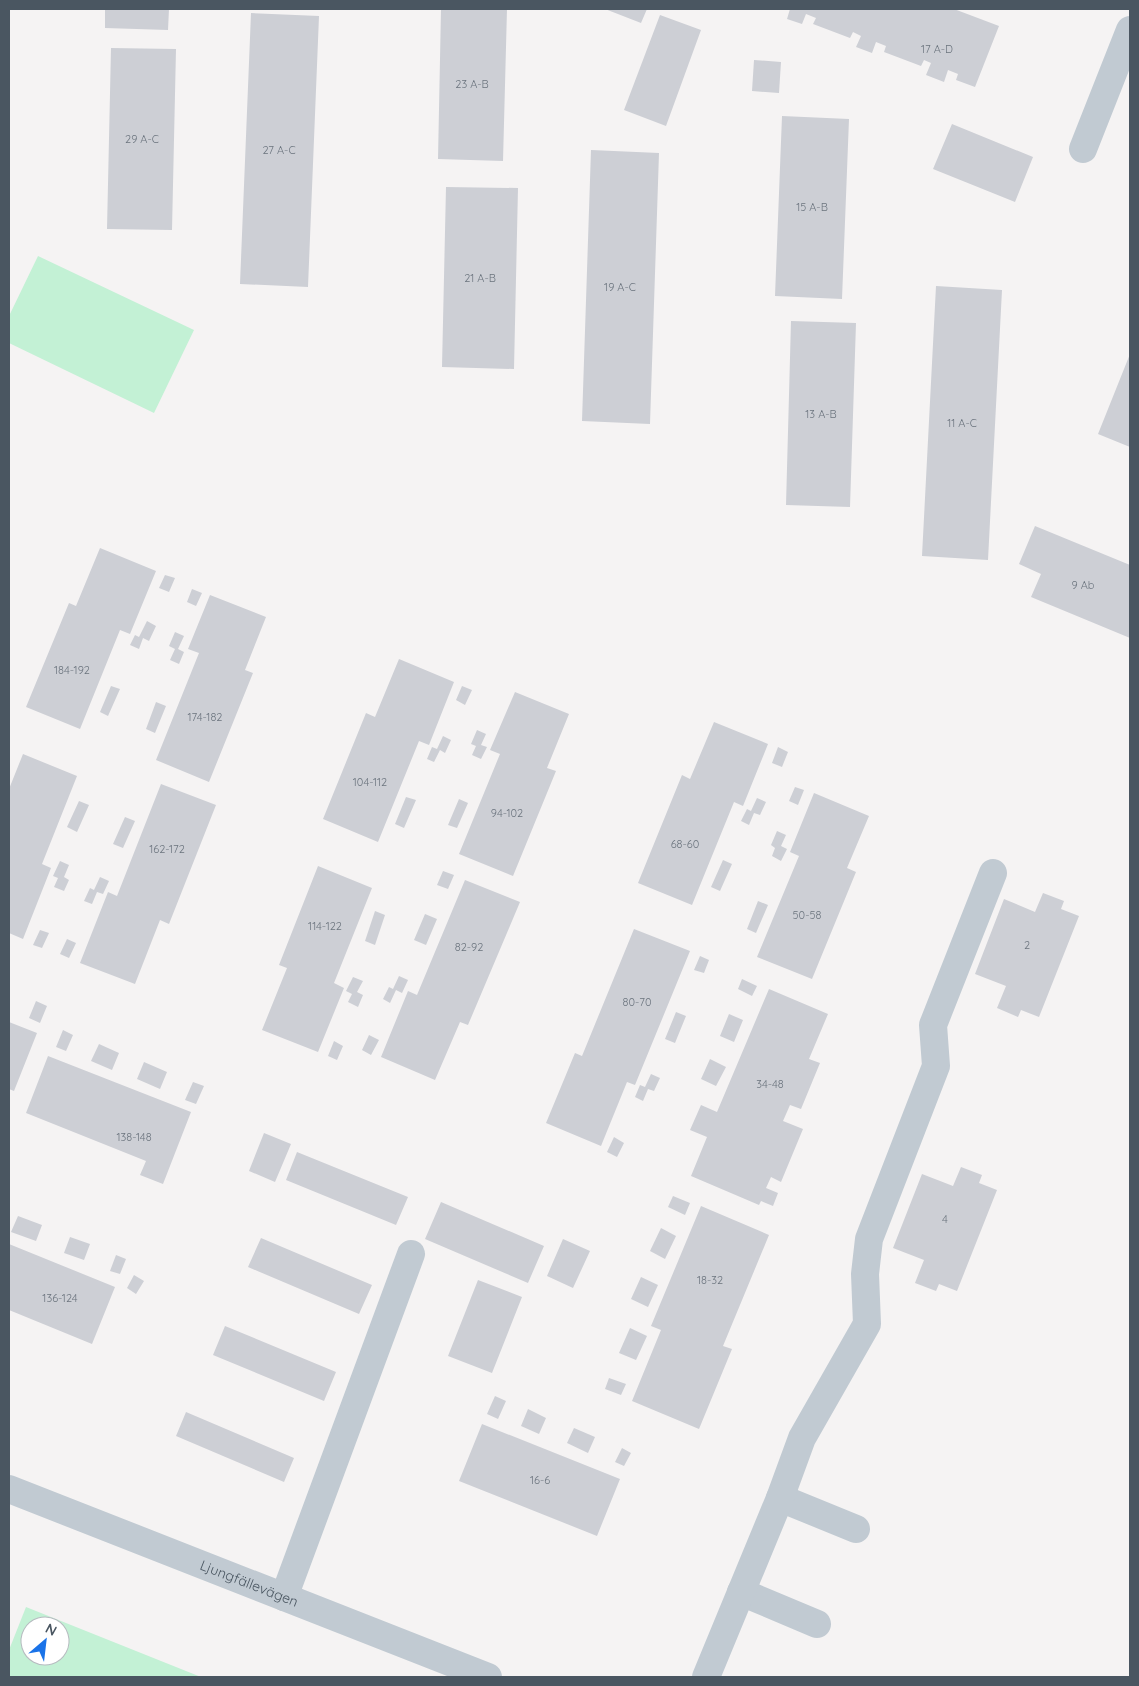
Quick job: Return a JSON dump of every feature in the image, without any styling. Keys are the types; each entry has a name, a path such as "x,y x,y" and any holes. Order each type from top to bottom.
{"street":[{"path":"1083,149 1130,30"},
{"path":"706,1677 780,1498 802,1438 867,1324 865,1274 869,1239 936,1066 933,1025 993,873"},
{"path":"284,1597 411,1254"},
{"name":"Ljungfällevägen","path":"9,1489 488,1677"},
{"path":"780,1498 856,1529"},
{"path":"741,1592 817,1624"}],"green space":[{"path":"38,256 194,330 154,413 9,343 9,316"},
{"path":"26,1607 48,1616 22,1616"},
{"path":"20,1622 20,1666 70,1666 70,1625 201,1677 9,1677 9,1650"}],"building":[{"path":"105,9 169,9 168,30 105,28"},
{"path":"441,9 507,9 503,161 438,159"},
{"path":"605,9 647,9 641,23"},
{"path":"790,9 954,9 999,26 975,87 956,80 958,74 948,70 944,82 926,75 931,63 924,60 921,66 884,52 886,46 876,42 872,53 856,47 861,36 853,32 850,38 813,24 816,18 806,14 802,24 787,19"},
{"path":"251,13 319,16 308,287 240,284"},
{"path":"660,15 701,30 666,126 624,110"},
{"path":"111,48 176,49 172,230 107,229"},
{"path":"754,60 781,62 779,93 752,91"},
{"path":"782,116 849,119 842,299 775,296"},
{"path":"952,124 1033,157 1015,202 933,169"},
{"path":"591,150 659,153 650,424 582,421"},
{"path":"446,187 518,188 514,369 442,367"},
{"path":"936,286 1002,290 988,560 922,556"},
{"path":"791,321 856,323 850,507 786,505"},
{"path":"1130,354 1130,447 1098,434"},
{"path":"1035,526 1130,565 1130,638 1031,597 1041,574 1019,564"},
{"path":"100,548 156,571 130,634 120,630 80,729 26,707 69,603 76,606"},
{"path":"165,575 175,578 169,592 159,588"},
{"path":"192,589 202,593 196,606 187,602"},
{"path":"210,595 266,617 245,670 253,673 209,782 156,760 199,653 188,649"},
{"path":"147,621 156,626 149,641 143,638 139,649 130,645 135,635 139,637"},
{"path":"175,632 184,636 178,649 184,652 179,664 170,660 175,649 169,646"},
{"path":"399,659 454,682 429,745 419,741 378,842 323,819 366,713 375,717"},
{"path":"111,686 120,689 108,716 100,712"},
{"path":"462,686 472,690 465,705 456,700"},
{"path":"515,692 569,714 547,768 556,771 513,876 459,854 500,754 490,750"},
{"path":"156,702 166,706 155,733 146,729"},
{"path":"714,722 768,744 743,806 734,802 692,905 638,883 682,775 690,779"},
{"path":"477,730 486,734 481,745 487,747 481,759 472,755 476,746 471,744"},
{"path":"443,736 451,740 445,753 440,750 434,762 427,759 432,747 437,749"},
{"path":"778,747 788,752 782,767 772,763"},
{"path":"23,754 77,776 42,864 51,868 23,939 9,933 9,789"},
{"path":"161,784 216,805 169,924 160,920 135,984 80,963 108,892 117,896"},
{"path":"795,787 804,790 798,805 789,801"},
{"path":"814,793 869,816 847,868 856,872 812,979 757,957 799,856 790,852"},
{"path":"406,797 416,800 404,828 395,824"},
{"path":"757,798 766,802 760,815 754,813 749,825 741,821 747,809 751,811"},
{"path":"459,799 468,803 457,828 448,825"},
{"path":"79,801 89,805 77,832 67,827"},
{"path":"125,817 135,821 123,848 113,844"},
{"path":"777,831 786,835 781,846 787,849 781,861 772,856 775,848 771,845"},
{"path":"723,860 732,864 720,891 711,887"},
{"path":"60,861 69,865 64,877 69,880 64,891 54,887 58,878 53,876"},
{"path":"318,866 372,888 334,983 344,988 318,1052 262,1030 287,968 279,965"},
{"path":"443,871 454,875 448,889 437,885"},
{"path":"100,877 109,881 103,894 97,892 92,904 84,901 90,888 94,890"},
{"path":"465,880 520,902 468,1025 460,1022 435,1080 381,1057 408,991 417,995"},
{"path":"1043,893 1064,901 1061,909 1079,916 1039,1017 1021,1010 1018,1017 997,1008 1006,986 975,974 1004,899 1035,912"},
{"path":"758,901 768,905 756,933 747,929"},
{"path":"375,911 385,915 375,945 365,941"},
{"path":"425,914 437,919 426,945 414,940"},
{"path":"634,929 690,951 635,1085 627,1082 601,1146 546,1123 575,1053 582,1056"},
{"path":"40,930 49,933 42,948 33,945"},
{"path":"67,939 76,943 69,958 60,954"},
{"path":"700,956 709,960 704,973 694,970"},
{"path":"399,976 408,980 402,993 396,990 390,1003 383,999 389,987 393,989"},
{"path":"353,977 363,981 357,992 363,995 358,1007 348,1002 352,994 346,991"},
{"path":"742,979 757,986 752,996 738,989"},
{"path":"769,989 828,1014 809,1059 820,1063 801,1109 790,1105 783,1121 803,1129 781,1182 771,1177 766,1188 778,1193 773,1206 761,1201 759,1205 691,1176 707,1137 690,1130 701,1105 717,1112"},
{"path":"36,1001 47,1006 40,1023 29,1018"},
{"path":"676,1012 686,1016 675,1043 665,1039"},
{"path":"729,1014 743,1020 734,1042 720,1036"},
{"path":"9,1022 37,1033 14,1091 9,1089"},
{"path":"63,1030 73,1035 66,1051 56,1047"},
{"path":"369,1035 379,1040 371,1055 362,1050"},
{"path":"334,1041 343,1046 337,1060 328,1056"},
{"path":"99,1044 119,1053 112,1070 91,1061"},
{"path":"48,1056 191,1112 163,1184 140,1175 146,1161 26,1113"},
{"path":"710,1059 726,1067 716,1086 701,1079"},
{"path":"144,1062 167,1072 160,1089 137,1079"},
{"path":"651,1074 660,1078 654,1091 648,1089 643,1101 635,1097 640,1085 645,1087"},
{"path":"193,1082 204,1086 196,1104 185,1100"},
{"path":"264,1133 291,1144 275,1182 249,1171"},
{"path":"614,1137 624,1143 617,1157 607,1152"},
{"path":"297,1152 408,1197 396,1225 286,1180"},
{"path":"961,1167 982,1175 979,1183 997,1190 957,1291 939,1284 936,1291 915,1283 924,1260 893,1248 922,1174 953,1186"},
{"path":"673,1196 690,1203 685,1215 668,1207"},
{"path":"441,1202 544,1246 528,1283 425,1239"},
{"path":"701,1206 769,1235 723,1346 732,1349 699,1429 632,1401 661,1330 651,1326"},
{"path":"18,1216 42,1225 36,1241 11,1232"},
{"path":"661,1228 676,1236 665,1259 650,1251"},
{"path":"70,1237 90,1244 84,1260 64,1253"},
{"path":"261,1238 372,1285 359,1314 248,1267"},
{"path":"563,1239 590,1251 573,1288 547,1276"},
{"path":"9,1244 115,1287 92,1344 9,1310"},
{"path":"116,1255 126,1259 120,1274 110,1271"},
{"path":"134,1275 144,1281 136,1294 127,1288"},
{"path":"641,1277 658,1285 648,1307 631,1299"},
{"path":"478,1280 522,1297 492,1373 448,1356"},
{"path":"225,1326 336,1372 324,1401 213,1355"},
{"path":"630,1328 647,1336 636,1360 619,1353"},
{"path":"609,1378 626,1384 621,1395 605,1389"},
{"path":"495,1396 506,1401 498,1419 487,1414"},
{"path":"528,1409 546,1418 539,1434 521,1426"},
{"path":"186,1412 294,1458 284,1482 176,1436"},
{"path":"482,1424 620,1479 597,1536 459,1481"},
{"path":"574,1428 595,1437 588,1453 567,1443"},
{"path":"622,1448 631,1453 624,1466 615,1462"}]}
